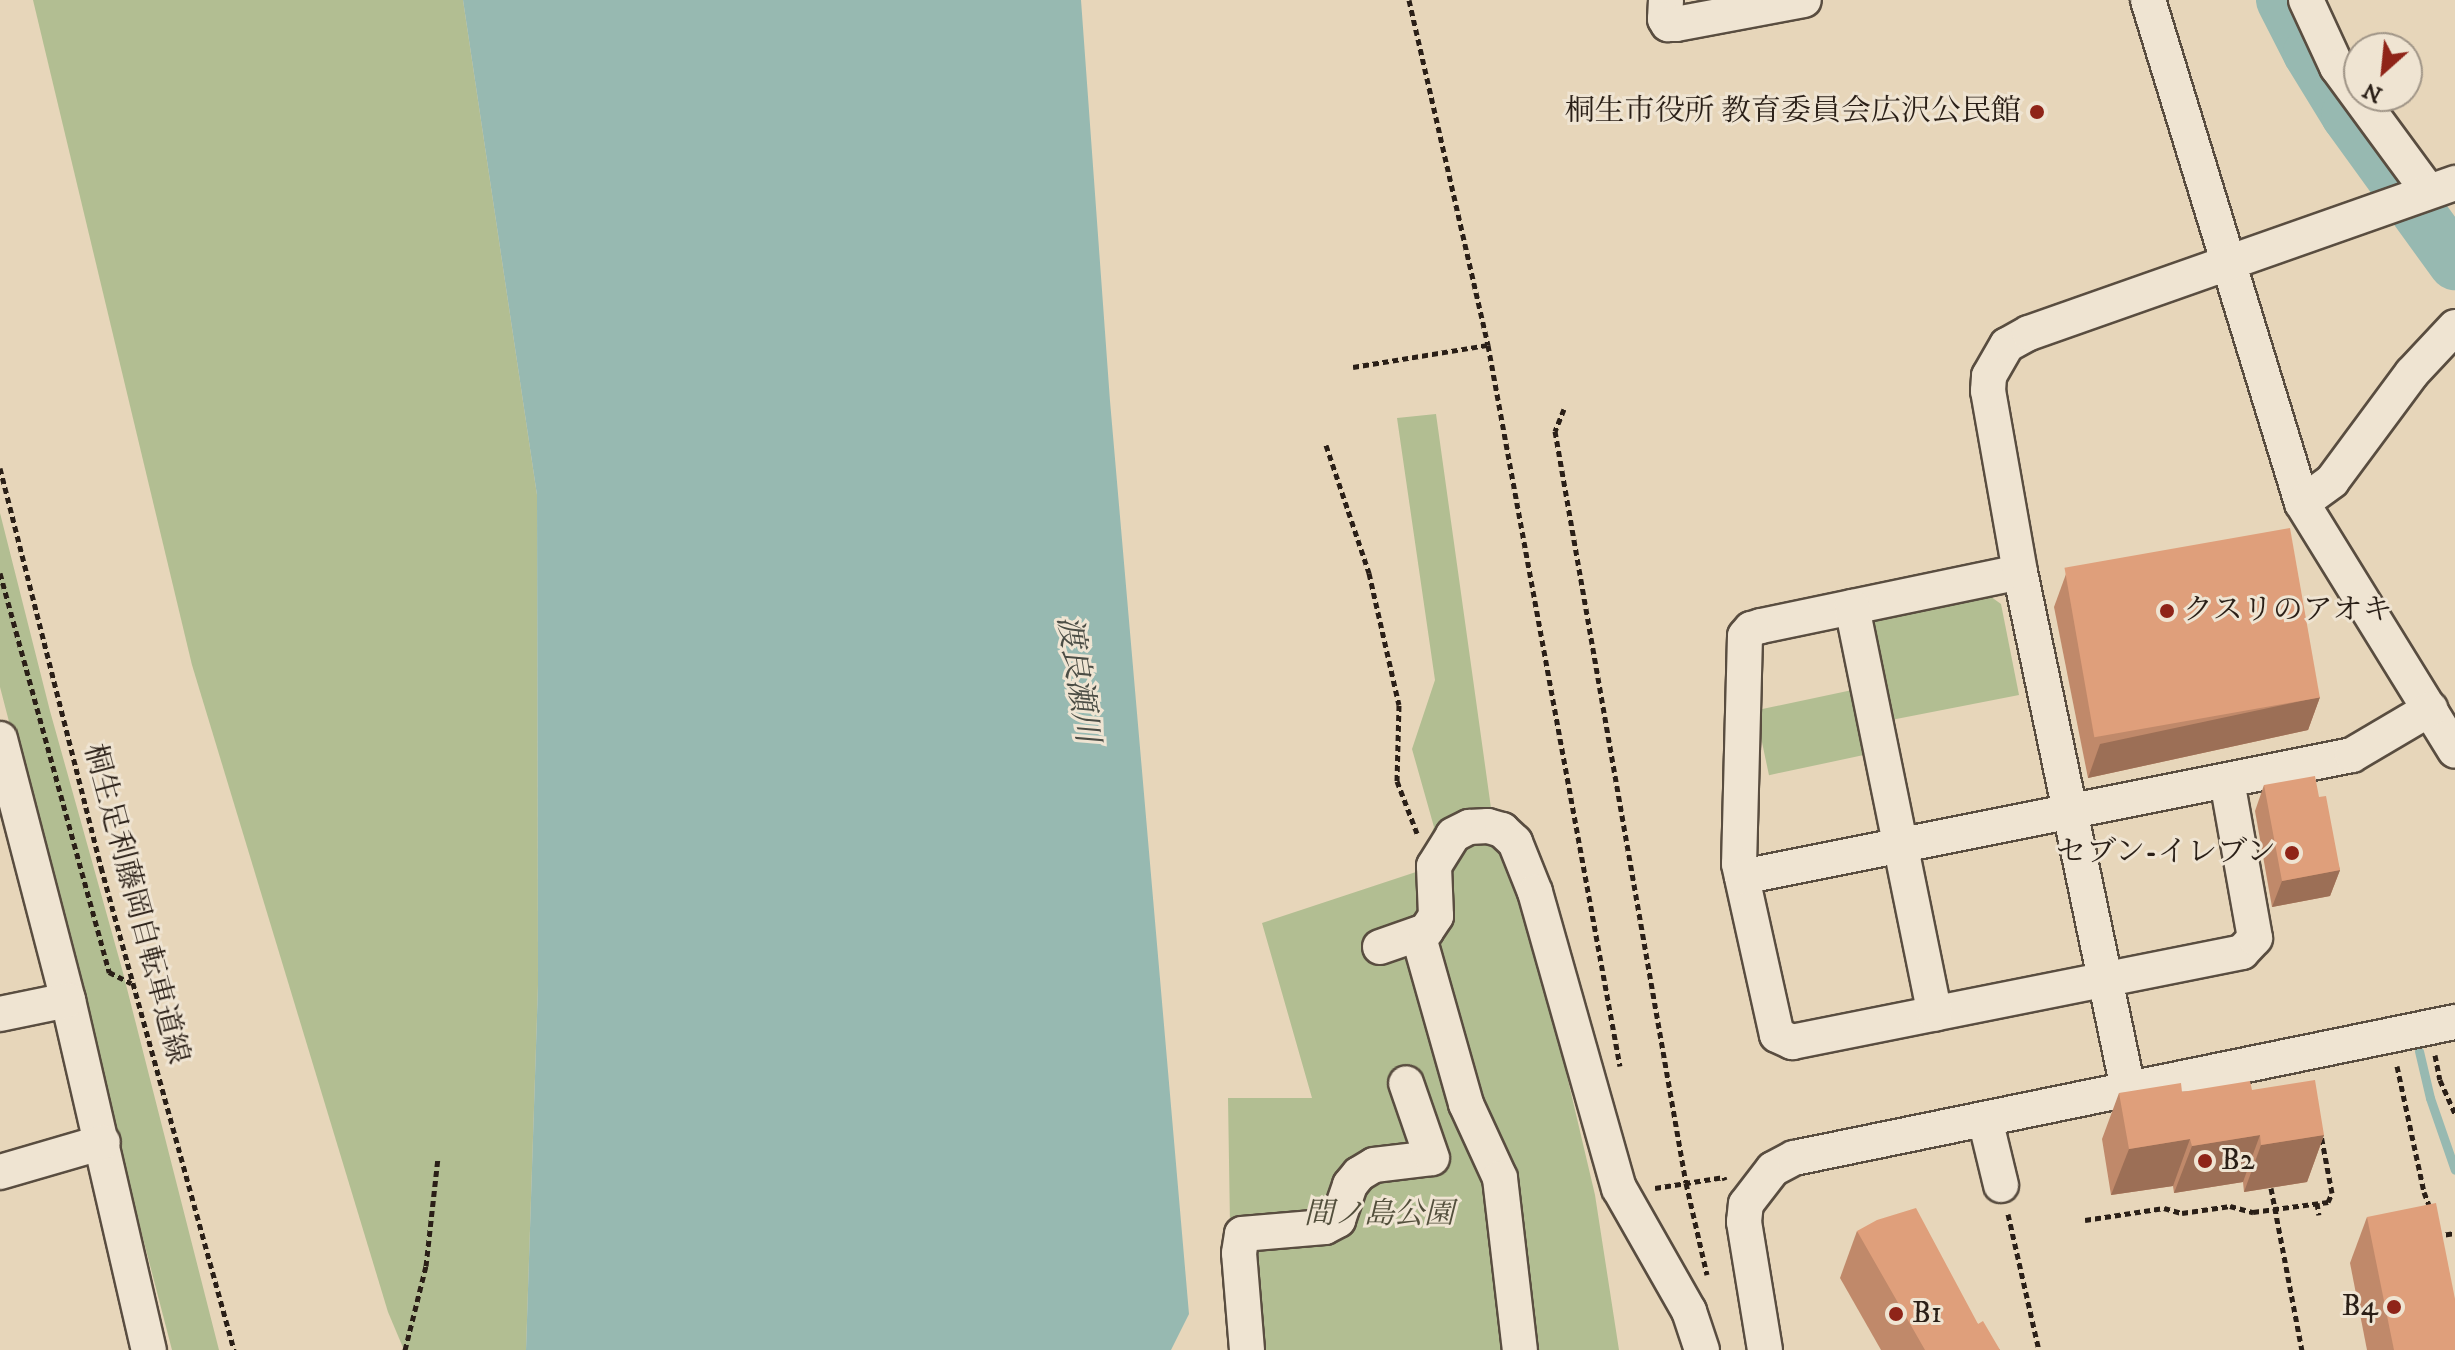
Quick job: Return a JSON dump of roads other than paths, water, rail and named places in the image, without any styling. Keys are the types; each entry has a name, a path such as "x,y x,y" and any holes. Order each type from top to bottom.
{"street":[{"path":"1666,0 1665,19 1668,24 1804,0"},
{"path":"2148,0 2302,503 2455,751"},
{"path":"2128,1089 2020,572 1988,391 1996,359 2007,345 2029,333 2228,265 2435,189 2337,67 2306,0"},
{"path":"2302,503 2332,481 2412,373 2455,327"},
{"path":"2020,572 1761,626 1751,629 1745,636 1739,836 1742,877 1777,1035 1792,1042 2242,952 2251,946 2255,938 2227,781"},
{"path":"1852,607 1935,1014"},
{"path":"1742,877 2352,755 2430,709"},
{"path":"0,739 103,1142 149,1350"},
{"path":"1380,947 1418,934 1436,916 1434,866 1453,835 1469,827 1488,826 1502,830 1515,842 1535,892 1619,1188 1689,1311 1702,1350"},
{"path":"1418,934 1466,1104 1500,1178 1520,1350"},
{"path":"0,1014 68,1000"},
{"path":"1765,1350 1744,1222 1746,1204 1773,1169 1794,1158 2128,1089 2449,1029"},
{"path":"1406,1083 1432,1158"},
{"path":"1985,1119 2001,1185"},
{"path":"0,1172 103,1142"},
{"path":"1247,1350 1239,1253 1242,1234 1325,1227 1338,1220 1350,1185 1359,1174 1374,1165 1432,1158 1488,1156"}],"water":[{"name":"渡良瀬川","path":"463,0 1081,0 1110,401 1189,1314 1171,1350 526,1350 538,985 537,495"}],"waterway":[{"path":"2283,0 2310,53 2348,115 2455,263"},
{"path":"2419,1051 2430,1098 2455,1170"}],"place":[{"name":"桐生市役所 教育委員会広沢公民館","path":"2037,112"},
{"name":"クスリのアオキ","path":"2167,611"},
{"name":"セブン-イレブン","path":"2292,853"},
{"name":"B2","path":"2205,1161"},
{"name":"B4","path":"2394,1307"},
{"name":"B1","path":"1896,1314"}],"park label":[{"name":"間ノ島公園","path":"1379,1215"}]}
